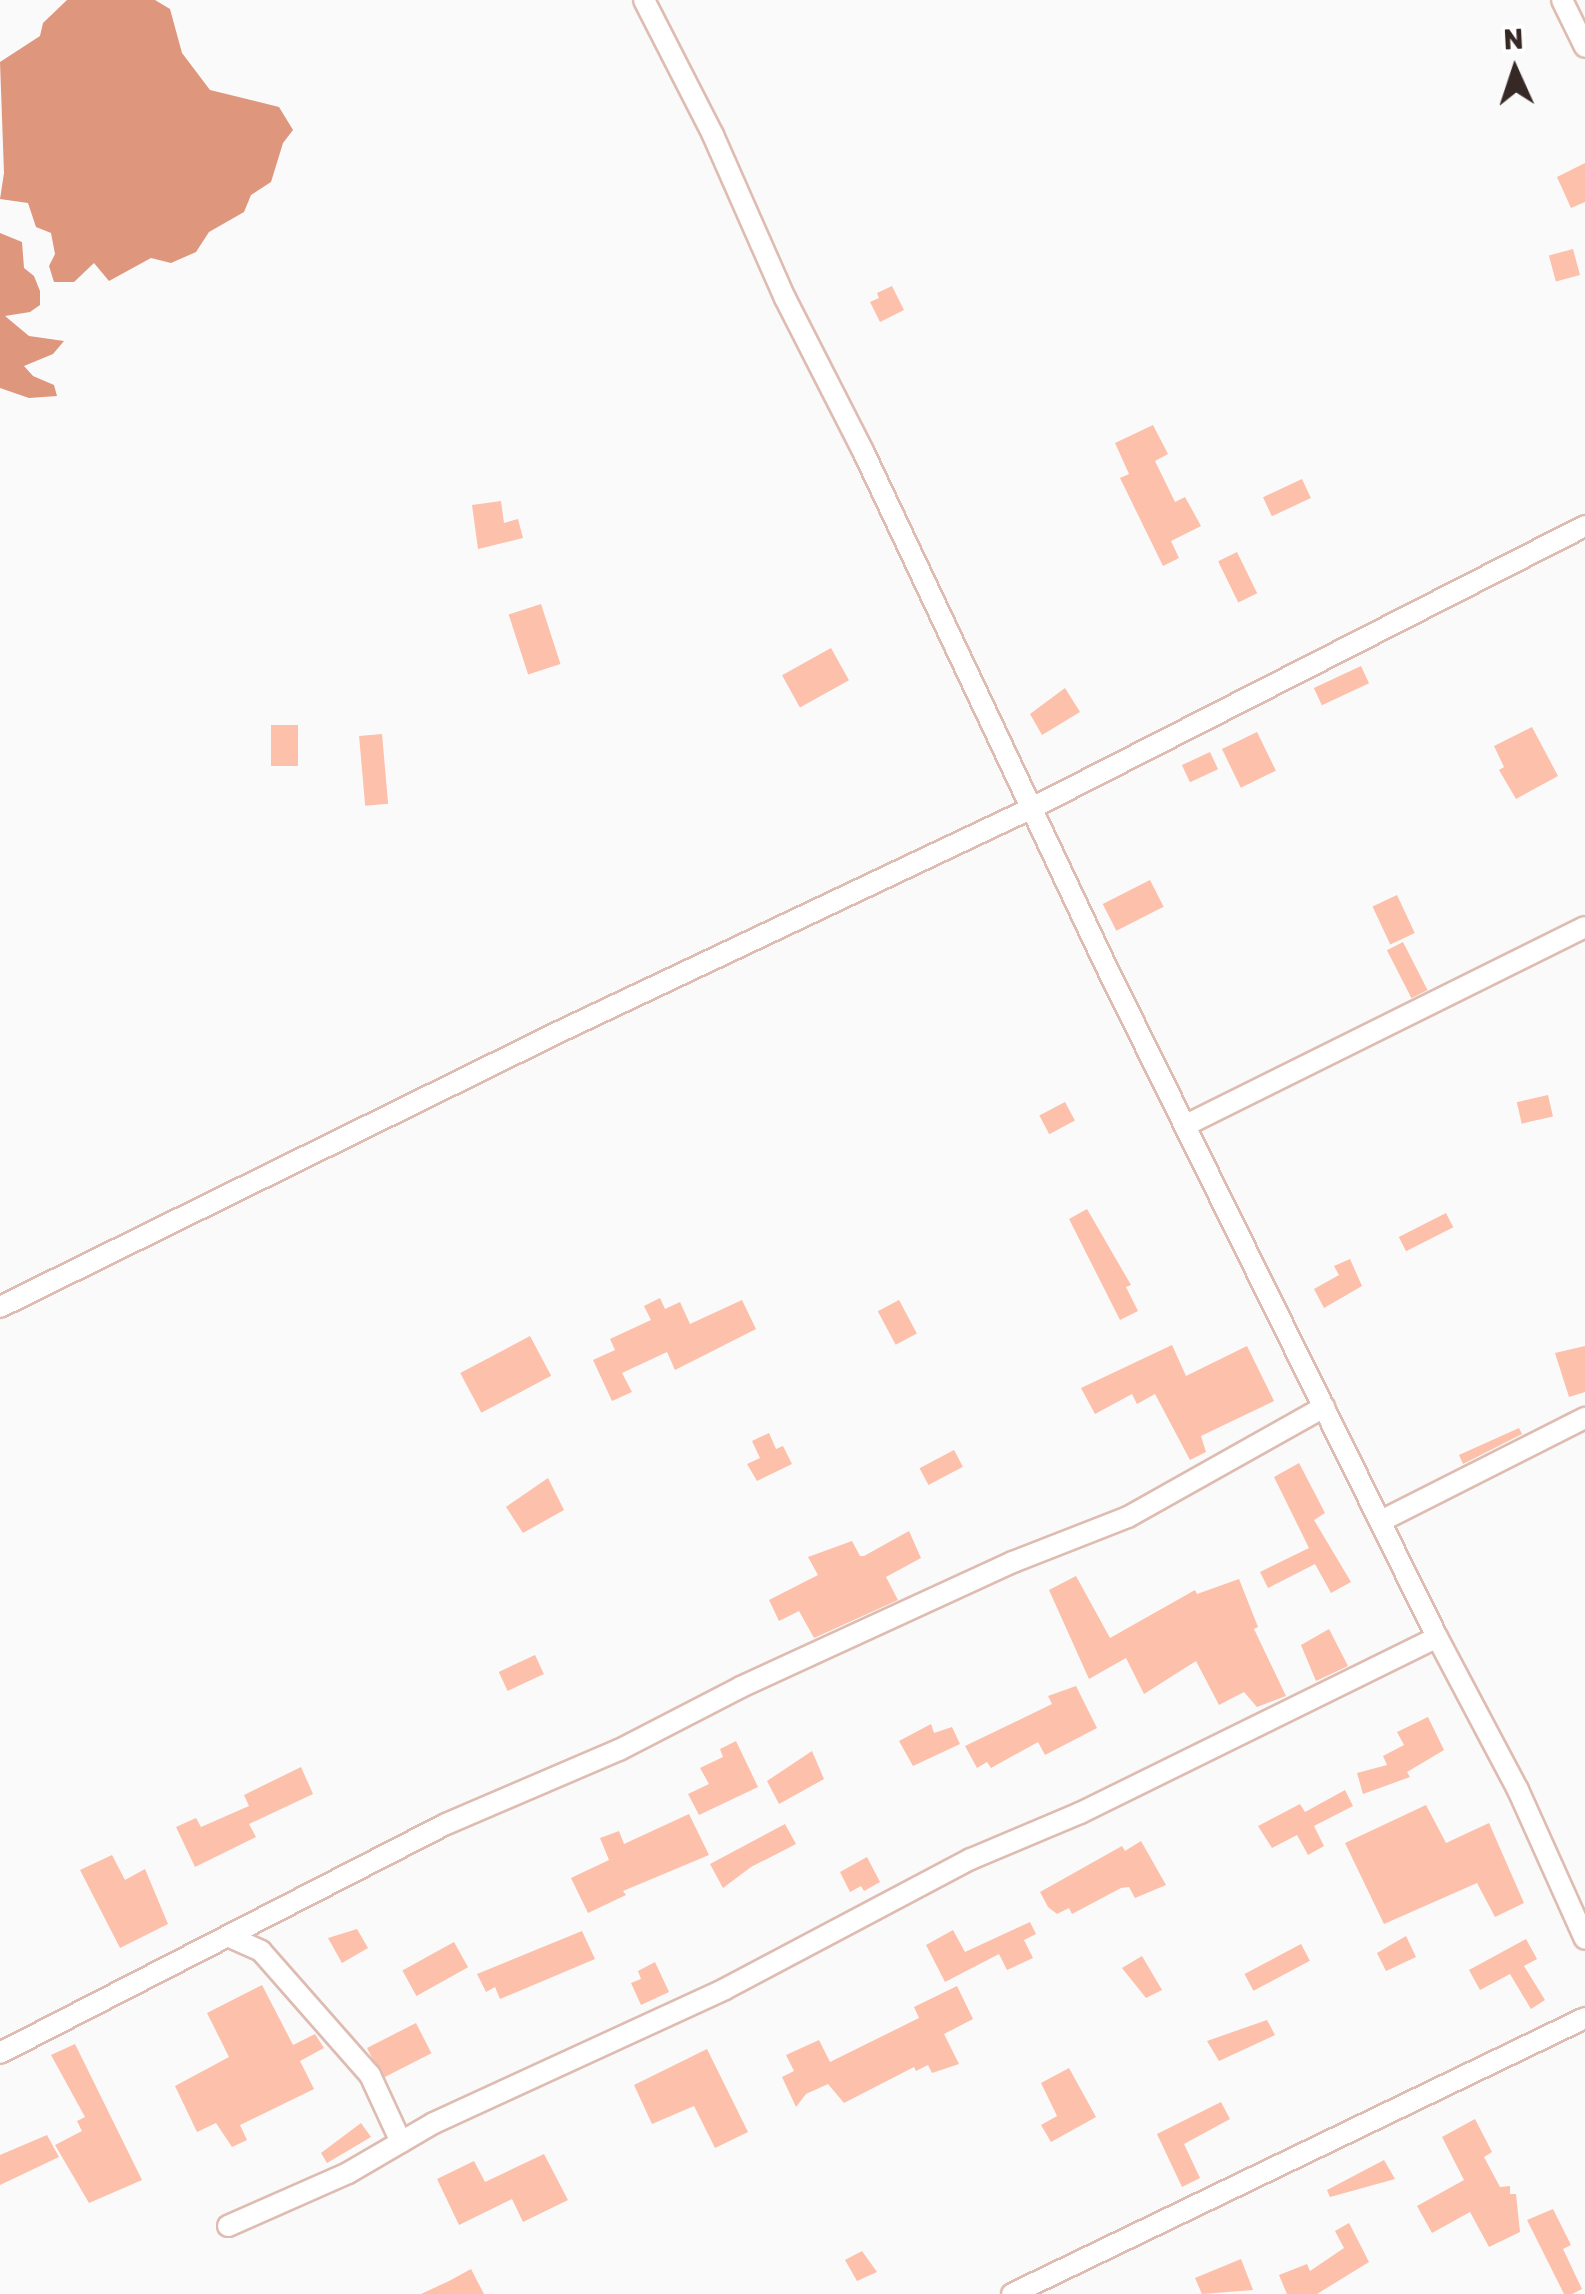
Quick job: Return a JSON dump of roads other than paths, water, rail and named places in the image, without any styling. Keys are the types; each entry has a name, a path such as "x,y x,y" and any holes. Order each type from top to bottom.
{"street":[{"path":"644,0 713,135 785,298 863,451 1030,809 1437,1637 1518,1790 1585,1939"},
{"path":"1562,0 1585,47"},
{"path":"0,1307 563,1030 1030,809 1585,526"},
{"path":"1186,1125 1360,1035 1585,927"},
{"path":"0,2053 446,1824 619,1750 741,1687 1058,1542 1128,1517 1324,1407"},
{"path":"1380,1521 1585,1418"},
{"path":"228,2226 348,2173 402,2142 725,1988 970,1859 1080,1813 1437,1637"},
{"path":"230,1937 261,1951 370,2075 402,2142"},
{"path":"1012,2294 1585,2018"}]}
